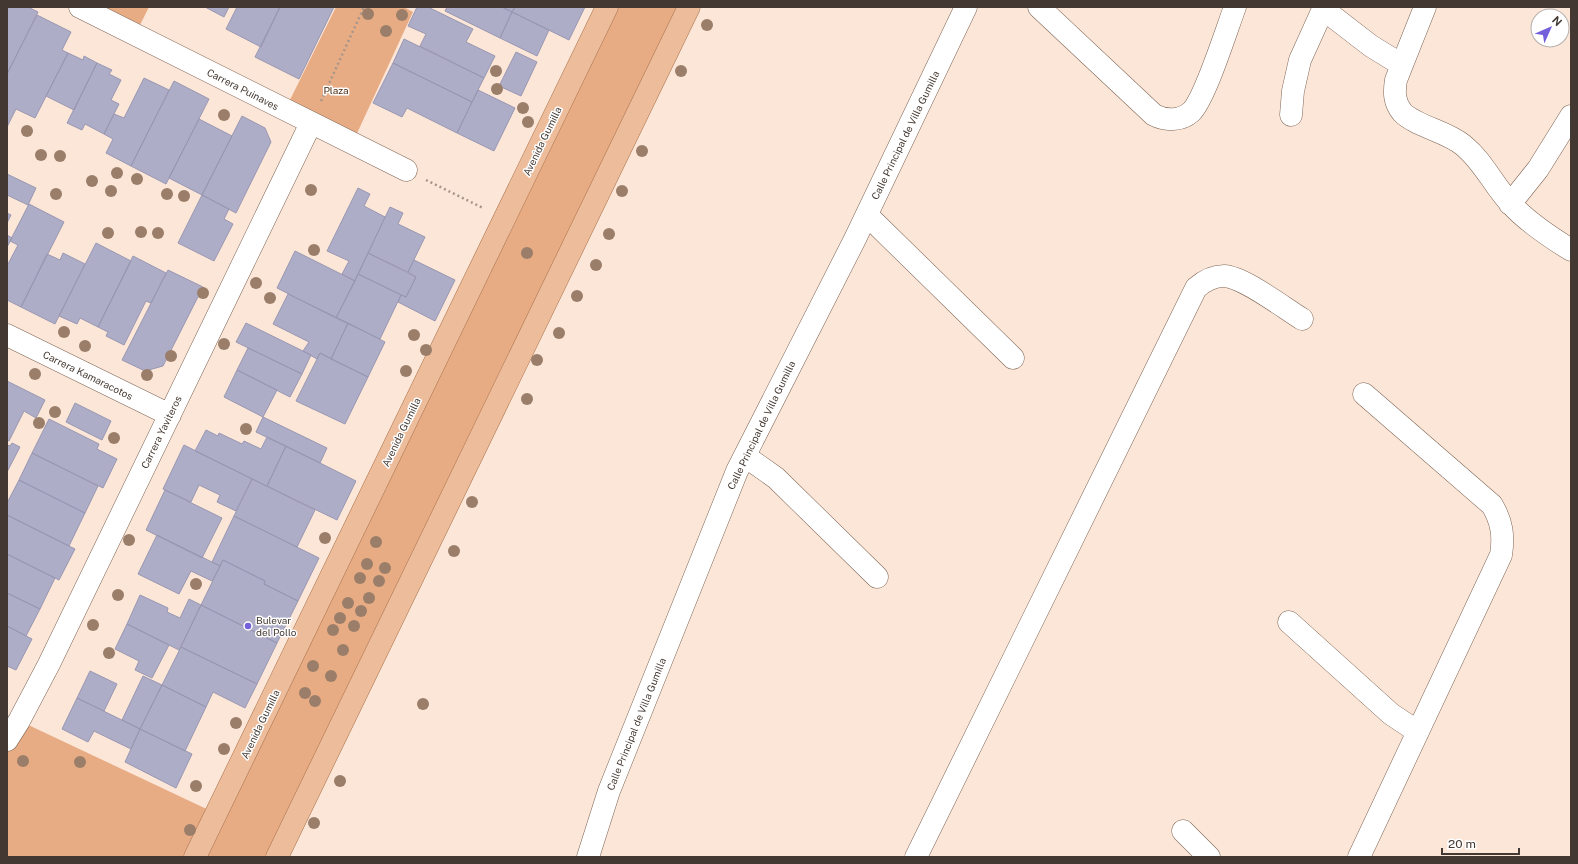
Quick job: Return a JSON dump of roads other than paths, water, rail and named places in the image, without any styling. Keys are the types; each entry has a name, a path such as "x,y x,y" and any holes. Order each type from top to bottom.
{"main road":[{"name":"Avenida Gumilla","path":"195,857 607,7"},
{"path":"277,857 689,7"}],"street":[{"name":"Carrera Puinaves","path":"80,7 406,170"},
{"name":"Calle Principal de Villa Gumilla","path":"588,857 609,791 715,523 745,456 866,215 966,7"},
{"path":"1039,7 1154,115 1170,120 1186,116 1192,111 1204,88 1235,7"},
{"path":"1425,7 1394,89 1395,98 1399,107 1409,117 1450,135 1464,146 1482,163 1510,204 1530,221 1571,250"},
{"path":"1291,115 1293,91 1300,60 1324,8 1371,46 1402,65"},
{"path":"1510,204 1538,168 1571,116"},
{"name":"Carrera Yaviteros","path":"7,740 49,664 311,123"},
{"path":"866,215 1013,358"},
{"path":"916,857 1196,288 1204,281 1214,277 1233,277 1302,319"},
{"name":"Carrera Kamaracotos","path":"7,335 170,415"},
{"path":"1359,857 1501,555 1503,542 1502,528 1492,505 1364,394"},
{"path":"745,456 776,478 877,577"},
{"path":"1290,622 1392,714 1418,732"},
{"path":"1183,831 1210,857"}],"place":[{"name":"Bulevar del Pollo","path":"248,626"}],"park label":[{"name":"Plaza","path":"336,90"}]}
